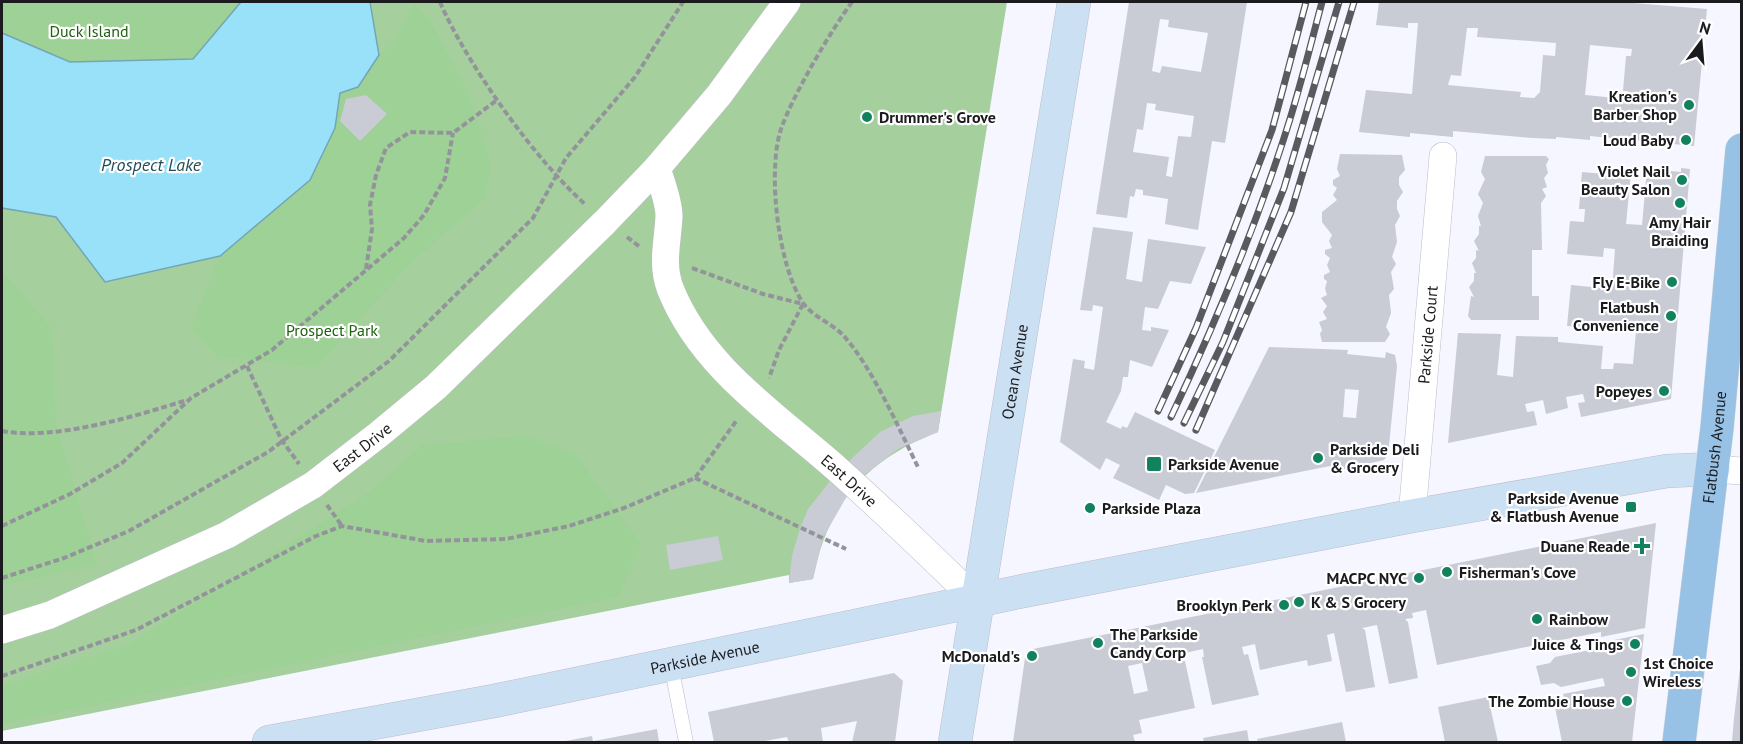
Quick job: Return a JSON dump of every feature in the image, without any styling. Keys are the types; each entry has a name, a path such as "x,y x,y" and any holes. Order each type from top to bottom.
{"main road":[{"name":"Ocean Avenue","path":"955,742 976,600 1074,2"},
{"name":"Flatbush Avenue","path":"1679,742 1727,470 1742,150"},
{"name":"Parkside Avenue","path":"269,742 671,665 976,600 1412,516 1667,471 1727,470"}],"street":[{"name":"East Drive","path":"2,630 50,615 144,575 227,535 313,485 436,387 657,168 718,94 787,2"},
{"name":"Parkside Court","path":"1412,516 1443,156"},
{"name":"East Drive","path":"657,168 669,213 665,258 670,288 689,323 712,356 754,400 855,485 976,600"}],"lane":[{"path":"671,665 686,742"}],"path":[{"path":"440,2 497,100 572,193 605,222 643,249 763,294 803,303 842,334 868,372 919,468"},
{"path":"2,578 64,558 129,531 268,452 281,439 354,390 426,327 533,218 566,158 635,77 683,2"},
{"path":"2,676 136,630 316,536 342,526 426,541 506,539 569,526 624,508 695,478 768,382 779,350 803,303 787,263 778,223 774,176 781,130 802,86 852,2"},
{"path":"366,268 372,229 370,205 376,175 386,148 410,132 453,133 497,100"},
{"path":"2,431 23,435 122,420 191,398 272,350 404,238 424,215 445,178 453,133"},
{"path":"247,366 281,439 342,526"},
{"path":"2,526 70,494 122,463 191,398"},
{"path":"695,478 846,549"}],"green space":[{"name":"Prospect Park","path":"2,2 1007,2 938,432 890,456 854,488 828,528 819,552 813,579 789,583 789,575 2,731"},
{"name":"Duck Island","path":"2,2 241,2 193,59 70,62 2,33"},
{"path":"413,3 429,19 467,89 491,164 485,198 410,264 316,368 217,356 191,327 220,256 310,180 335,128 340,93 358,87 379,55 392,45"},
{"path":"2,271 52,329 56,424 97,564 2,586"},
{"path":"526,436 575,454 641,544 618,597 2,724 2,686 131,643 371,491 422,445"}],"water":[{"name":"Prospect Lake","path":"241,2 370,2 379,55 358,87 340,93 335,128 310,180 220,256 105,282 56,217 2,208 2,33 70,62 193,59"}],"building":[{"path":"1129,2 1247,2 1225,143 1212,141 1198,230 1165,224 1168,199 1143,195 1143,190 1136,189 1134,197 1130,196 1127,218 1096,214","holes":["1160,19 1169,20 1168,27 1208,33 1201,72 1162,66 1160,73 1152,71","1147,103 1156,104 1155,110 1194,116 1191,137 1178,136 1172,177 1166,176 1169,157 1133,152 1137,129 1143,130"]},
{"path":"1379,2 1621,2 1707,9 1694,146 1590,136 1590,140 1556,137 1556,139 1453,131 1453,137 1410,133 1410,137 1359,132 1366,90 1412,94 1418,23 1408,23 1408,28 1376,25","holes":["1467,28 1478,28 1477,37 1556,43 1555,56 1543,55 1540,92 1534,98 1520,97 1521,92 1448,85 1451,75 1461,76","1590,45 1632,49 1631,56 1626,56 1623,91 1628,91 1627,99 1585,95"]},
{"path":"366,95 387,114 360,141 340,121 346,99"},
{"path":"1340,154 1402,155 1405,170 1399,177 1399,185 1403,192 1397,201 1400,216 1395,225 1397,242 1392,257 1396,264 1391,272 1394,289 1389,295 1391,313 1386,327 1390,334 1385,342 1322,342 1320,334 1322,330 1319,322 1327,319 1323,312 1327,306 1321,298 1327,295 1325,289 1327,281 1324,275 1330,272 1327,265 1330,258 1325,254 1325,250 1332,248 1329,241 1332,235 1322,222 1322,212 1337,200 1333,195 1337,188 1333,185 1333,180 1340,176 1337,169"},
{"path":"1485,156 1546,156 1549,159 1546,165 1548,173 1544,178 1547,187 1542,189 1546,196 1541,203 1542,250 1532,250 1532,296 1539,296 1539,320 1471,320 1468,316 1471,296 1474,297 1469,287 1476,273 1472,263 1476,258 1476,250 1479,251 1474,241 1479,234 1479,226 1481,226 1478,216 1483,203 1478,194 1485,179 1481,172"},
{"path":"1681,168 1690,169 1671,399 1581,417 1578,403 1585,402 1583,394 1566,397 1568,408 1546,414 1543,400 1525,404 1527,412 1534,411 1537,425 1448,443 1458,333 1501,334 1497,375 1513,377 1516,336 1558,337 1558,342 1603,346 1601,369 1613,369 1614,363 1633,364 1636,331 1567,326 1571,285 1612,289 1615,249 1604,248 1603,257 1567,254 1570,221 1584,222 1585,209 1579,209 1582,172 1618,175 1618,171 1631,172 1626,224 1642,225 1647,169 1681,172"},
{"path":"1093,227 1133,232 1126,279 1142,282 1148,239 1206,247 1191,284 1170,281 1158,309 1145,307 1142,330 1151,331 1151,327 1169,330 1152,367 1130,360 1128,377 1123,377 1121,391 1106,422 1121,429 1122,426 1127,428 1135,412 1215,450 1194,493 1185,494 1166,485 1159,500 1113,478 1120,465 1106,458 1100,470 1060,442 1073,359 1085,361 1084,368 1094,370 1103,307 1093,305 1092,311 1080,310"},
{"path":"1269,347 1348,350 1347,354 1385,358 1386,352 1395,355 1397,366 1388,455 1384,460 1344,469 1340,469 1340,464 1196,493","holes":["1345,389 1359,390 1356,418 1343,417"]},
{"path":"941,411 938,432 898,449 863,476 848,462 880,432 913,416"},
{"path":"831,480 848,494 823,538 813,579 789,583 792,556 800,528 808,509"},
{"path":"1656,523 1645,628 1601,637 1601,632 1437,665 1426,610 1412,613 1413,618 1405,619 1408,622 1418,678 1389,684 1377,625 1362,628 1365,630 1375,687 1346,692 1334,633 1327,635 1332,661 1308,666 1307,660 1260,670 1255,644 1242,647 1244,655 1248,654 1259,695 1212,705 1202,657 1204,657 1203,649 1180,654 1182,661 1185,661 1195,708 1139,720 1142,733 1133,735 1135,742 1013,742 1025,658 1033,649","holes":["1142,663 1148,691 1134,694 1128,666"]},
{"path":"718,536 723,560 670,570 666,545"},
{"path":"1644,634 1632,742 1562,742 1555,707 1566,705 1563,694 1605,686 1603,678 1561,687 1554,683 1541,685 1536,666 1550,663 1555,657 1595,649 1594,644"},
{"path":"1740,668 1742,742 1732,742 1734,718"},
{"path":"894,673 903,681 895,742 852,742 857,721 821,728 823,742 789,742 787,737 759,742 714,742 708,712"},
{"path":"1488,697 1498,742 1445,742 1438,707"},
{"path":"1342,722 1346,742 1258,742 1257,739"},
{"path":"657,729 659,742 594,742 594,741"},
{"path":"1247,730 1249,742 1204,742 1203,738"},
{"path":"592,736 593,742 566,741"}],"railway":[{"path":"1158,411 1196,328 1272,130 1306,2"},
{"path":"1171,417 1217,314 1272,174 1322,2"},
{"path":"1184,423 1223,342 1284,188 1339,2"},
{"path":"1196,430 1291,212 1354,2"}],"place":[{"name":"Kreation's Barber Shop","path":"1689,105"},
{"name":"Drummer's Grove","path":"867,117"},
{"name":"Loud Baby","path":"1686,140"},
{"name":"Violet Nail Beauty Salon","path":"1682,180"},
{"name":"Amy Hair Braiding","path":"1680,203"},
{"name":"Fly E-Bike","path":"1672,282"},
{"name":"Flatbush Convenience","path":"1671,316"},
{"name":"Popeyes","path":"1664,391"},
{"name":"Parkside Deli & Grocery","path":"1318,458"},
{"name":"Parkside Avenue","path":"1154,464"},
{"name":"Parkside Avenue & Flatbush Avenue","path":"1631,507"},
{"name":"Parkside Plaza","path":"1090,508"},
{"name":"Duane Reade","path":"1642,546"},
{"name":"Fisherman's Cove","path":"1447,572"},
{"name":"MACPC NYC","path":"1419,578"},
{"name":"K & S Grocery","path":"1299,602"},
{"name":"Brooklyn Perk","path":"1284,605"},
{"name":"Rainbow","path":"1537,619"},
{"name":"The Parkside Candy Corp","path":"1098,643"},
{"name":"Juice & Tings","path":"1635,644"},
{"name":"McDonald's","path":"1032,656"},
{"name":"1st Choice Wireless","path":"1631,672"},
{"name":"The Zombie House","path":"1627,701"}]}
